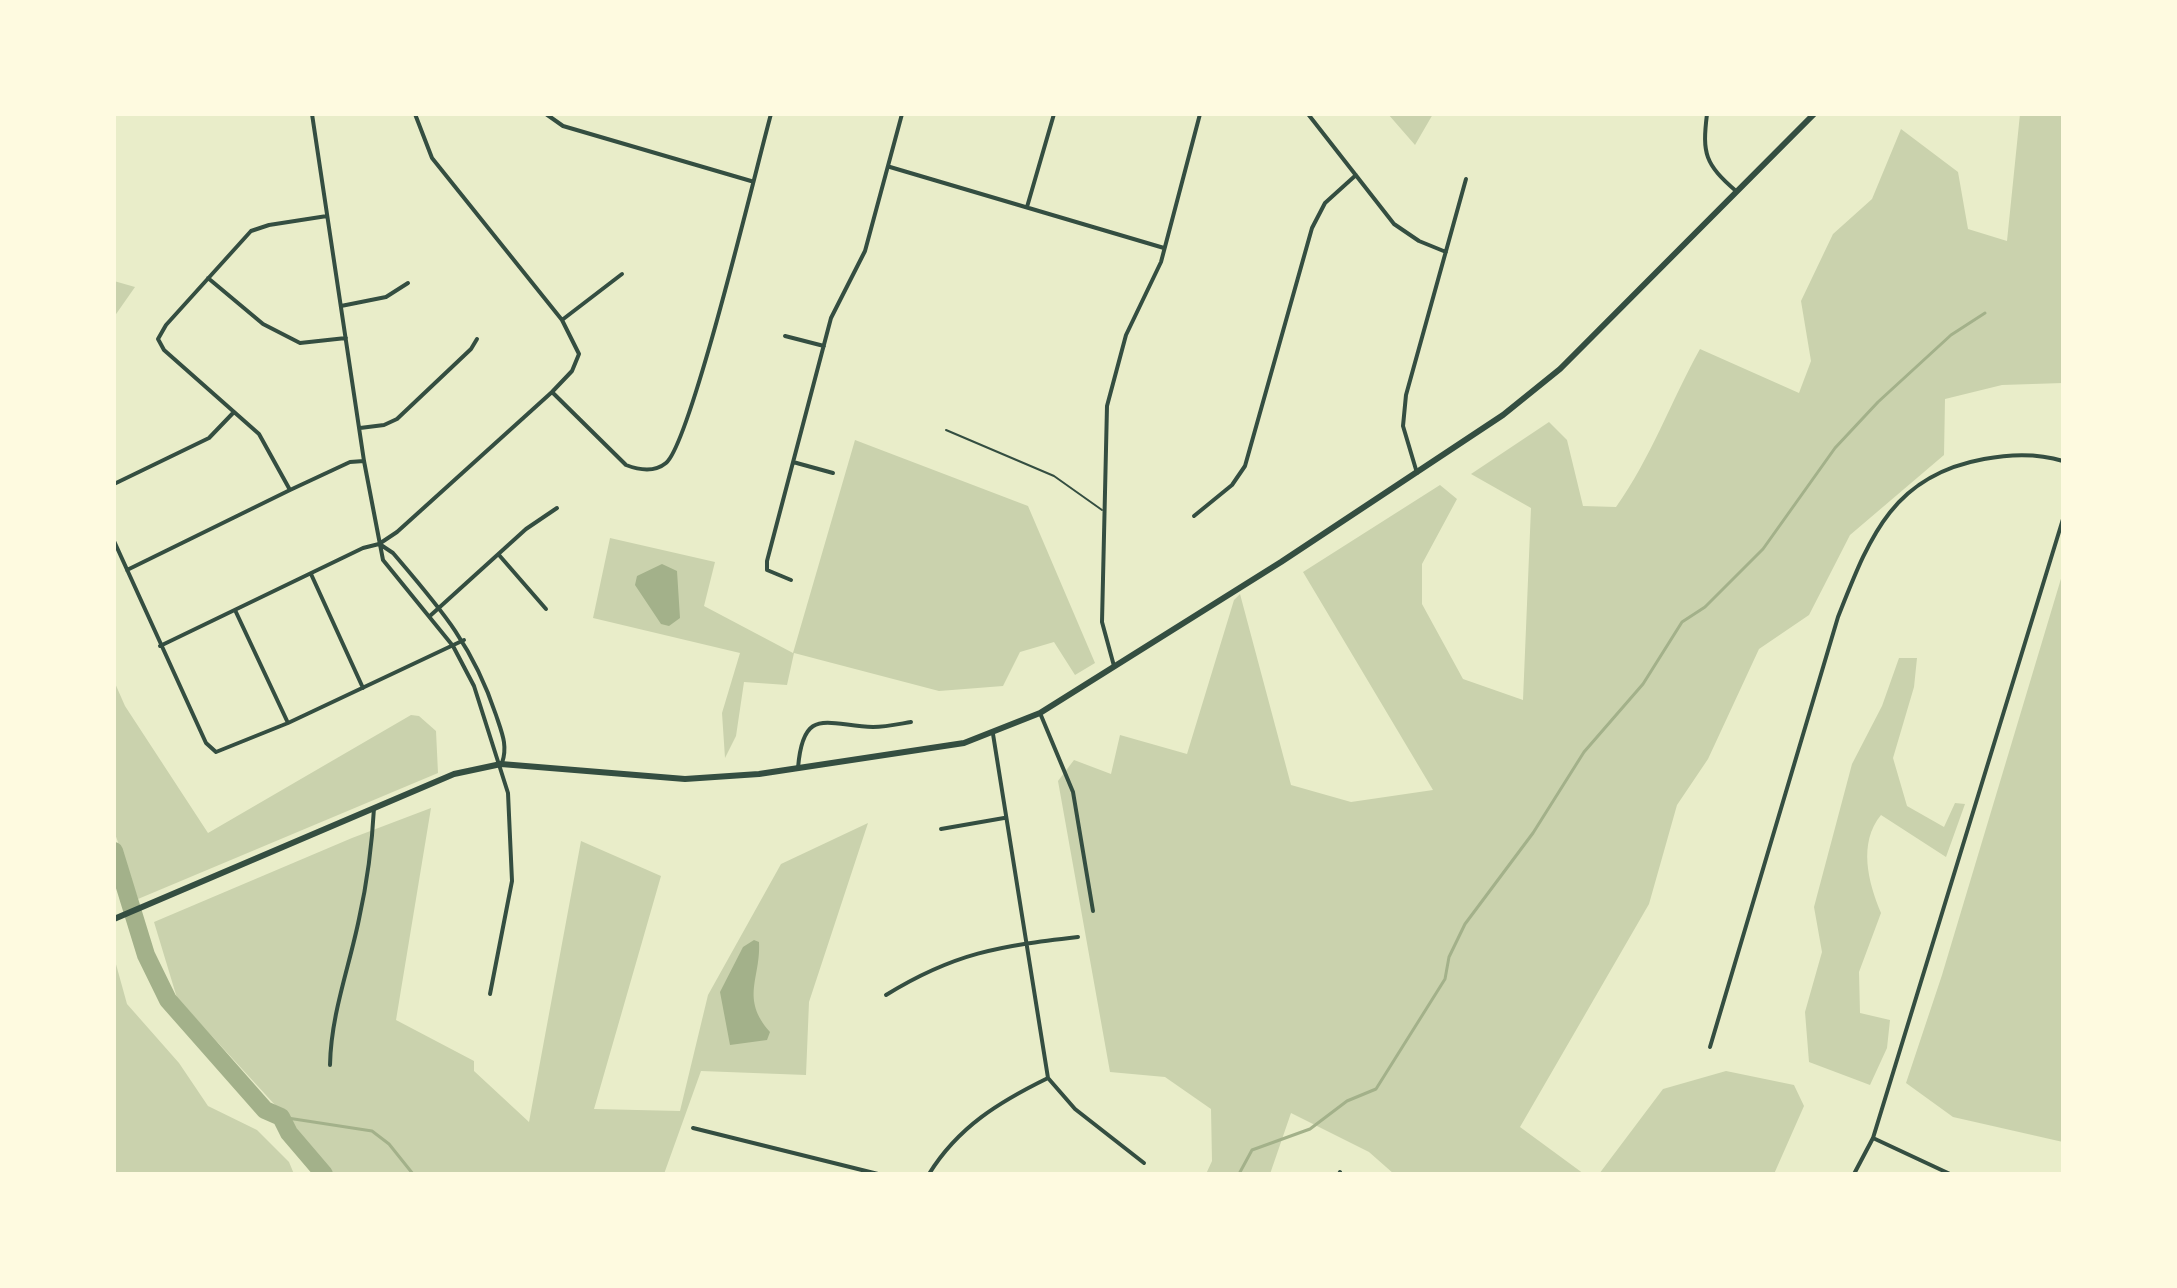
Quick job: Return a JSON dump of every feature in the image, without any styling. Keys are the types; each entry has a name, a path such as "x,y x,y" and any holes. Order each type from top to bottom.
{"main road":[{"path":"114,919 454,774 501,764 685,779 798,768 950,745 993,734 1040,713 1115,668 1503,415 1560,369 1814,114"}],"street":[{"path":"312,114 364,461 383,560 431,615 453,646 474,686 501,764 511,815 512,881 490,994"},
{"path":"160,646 379,544 397,532 572,371 579,354 562,320 445,177 424,143 415,114"},
{"path":"546,114 563,126 752,181"},
{"path":"552,392 626,465 647,469 665,464 682,437 771,114"},
{"path":"791,580 767,570 824,346 841,295 865,251 902,114"},
{"path":"1027,207 1054,114"},
{"path":"1115,668 1102,622 1107,406 1126,335 1164,248 1200,114"},
{"path":"1308,114 1394,224 1419,241 1446,252"},
{"path":"1707,114 1703,145 1710,165 1736,191"},
{"path":"889,167 1164,248"},
{"path":"1194,516 1232,485 1245,466 1312,228 1325,203 1356,175"},
{"path":"1417,473 1403,426 1406,395 1466,179"},
{"path":"290,490 270,450 234,412 164,350 158,339 251,231 269,225 327,216"},
{"path":"562,320 622,274"},
{"path":"208,278 263,324 300,343 346,338"},
{"path":"341,306 386,297 408,283"},
{"path":"785,336 824,346"},
{"path":"360,428 384,425 397,419 471,349 477,339"},
{"path":"114,484 209,438 234,412"},
{"path":"1710,1047 1838,617 1865,549 1883,519 1906,492 1955,466 2004,456 2031,455 2063,461"},
{"path":"127,570 350,462 364,461"},
{"path":"793,462 833,473"},
{"path":"431,615 526,529 557,508"},
{"path":"1854,1174 1873,1138 2063,519"},
{"path":"114,541 160,646 212,751 226,751 464,640"},
{"path":"379,544 393,553 464,640 477,664 502,732 506,750 501,764"},
{"path":"499,555 546,609"},
{"path":"311,574 363,688"},
{"path":"235,610 288,723"},
{"path":"1040,713 1073,792 1093,911"},
{"path":"798,768 801,739 817,723 829,721 876,727 911,722"},
{"path":"993,734 1048,1078 1075,1109 1144,1163"},
{"path":"330,1065 339,994 362,905 374,808"},
{"path":"941,829 1004,818"},
{"path":"886,995 954,958 1025,943 1078,937"},
{"path":"929,1174 976,1119 1005,1099 1048,1078"},
{"path":"693,1128 828,1159 878,1174"},
{"path":"1873,1138 1950,1174"}],"lane":[{"path":"946,430 1054,476 1103,510"}],"shaded area":[{"path":"1388,114 1433,114 1415,145"},
{"path":"2020,114 2063,114 2063,383 2002,385 1945,399 1944,455 1850,535 1809,615 1759,649 1708,759 1677,805 1649,904 1520,1127 1584,1174 1394,1174 1369,1152 1291,1113 1270,1174 1206,1174 1212,1161 1211,1109 1165,1077 1110,1072 1058,781 1074,760 1111,774 1120,735 1187,754 1234,600 1240,594 1291,785 1351,802 1433,790 1303,572 1440,485 1457,499 1422,564 1422,604 1463,679 1523,700 1531,508 1471,474 1549,422 1567,440 1583,506 1616,507 1640,469 1700,349 1799,393 1811,361 1801,301 1833,234 1872,199 1901,129 1958,172 1968,229 2007,241"},
{"path":"114,281 135,287 114,317"},
{"path":"855,440 1028,506 1095,663 1075,675 1054,642 1020,652 1003,686 939,691 794,653 787,685 744,682 736,736 725,758 722,713 740,653 593,618 610,538 715,562 704,606 793,653"},
{"path":"662,564 677,571 680,618 669,626 661,624 635,585 637,576"},
{"path":"2063,572 2063,1142 1953,1117 1906,1083 1942,975"},
{"path":"1899,658 1917,658 1914,687 1893,758 1907,806 1944,827 1955,803 1965,804 1946,857 1881,815 1869,838 1869,876 1881,913 1859,972 1860,1013 1890,1020 1887,1048 1870,1085 1809,1062 1805,1012 1822,952 1814,907 1852,764 1882,706"},
{"path":"114,681 125,706 208,833 411,715 419,716 436,731 438,773 138,899 114,831"},
{"path":"431,808 396,1020 474,1061 474,1071 529,1122 581,841 661,876 594,1109 680,1111 708,995 781,864 868,823 809,1002 806,1075 701,1071 664,1174 320,1174 297,1129 177,998 154,922"},
{"path":"754,940 759,942 759,955 754,998 761,1020 770,1032 767,1040 730,1045 720,992 743,947"},
{"path":"114,957 127,1004 179,1063 208,1106 257,1130 289,1162 294,1174 114,1174"},
{"path":"1726,1071 1794,1085 1804,1106 1774,1174 1599,1174 1663,1089"}],"waterway":[{"path":"1239,1174 1252,1150 1310,1129 1347,1101 1376,1089 1445,979 1449,957 1465,924 1533,833 1584,752 1643,684 1682,622 1705,607 1763,549 1835,448 1878,402 1951,335 1985,313"},
{"path":"114,851 146,955 168,1000 265,1110 281,1117 289,1133 324,1174"},
{"path":"281,1117 372,1131 389,1144 413,1174"}]}
